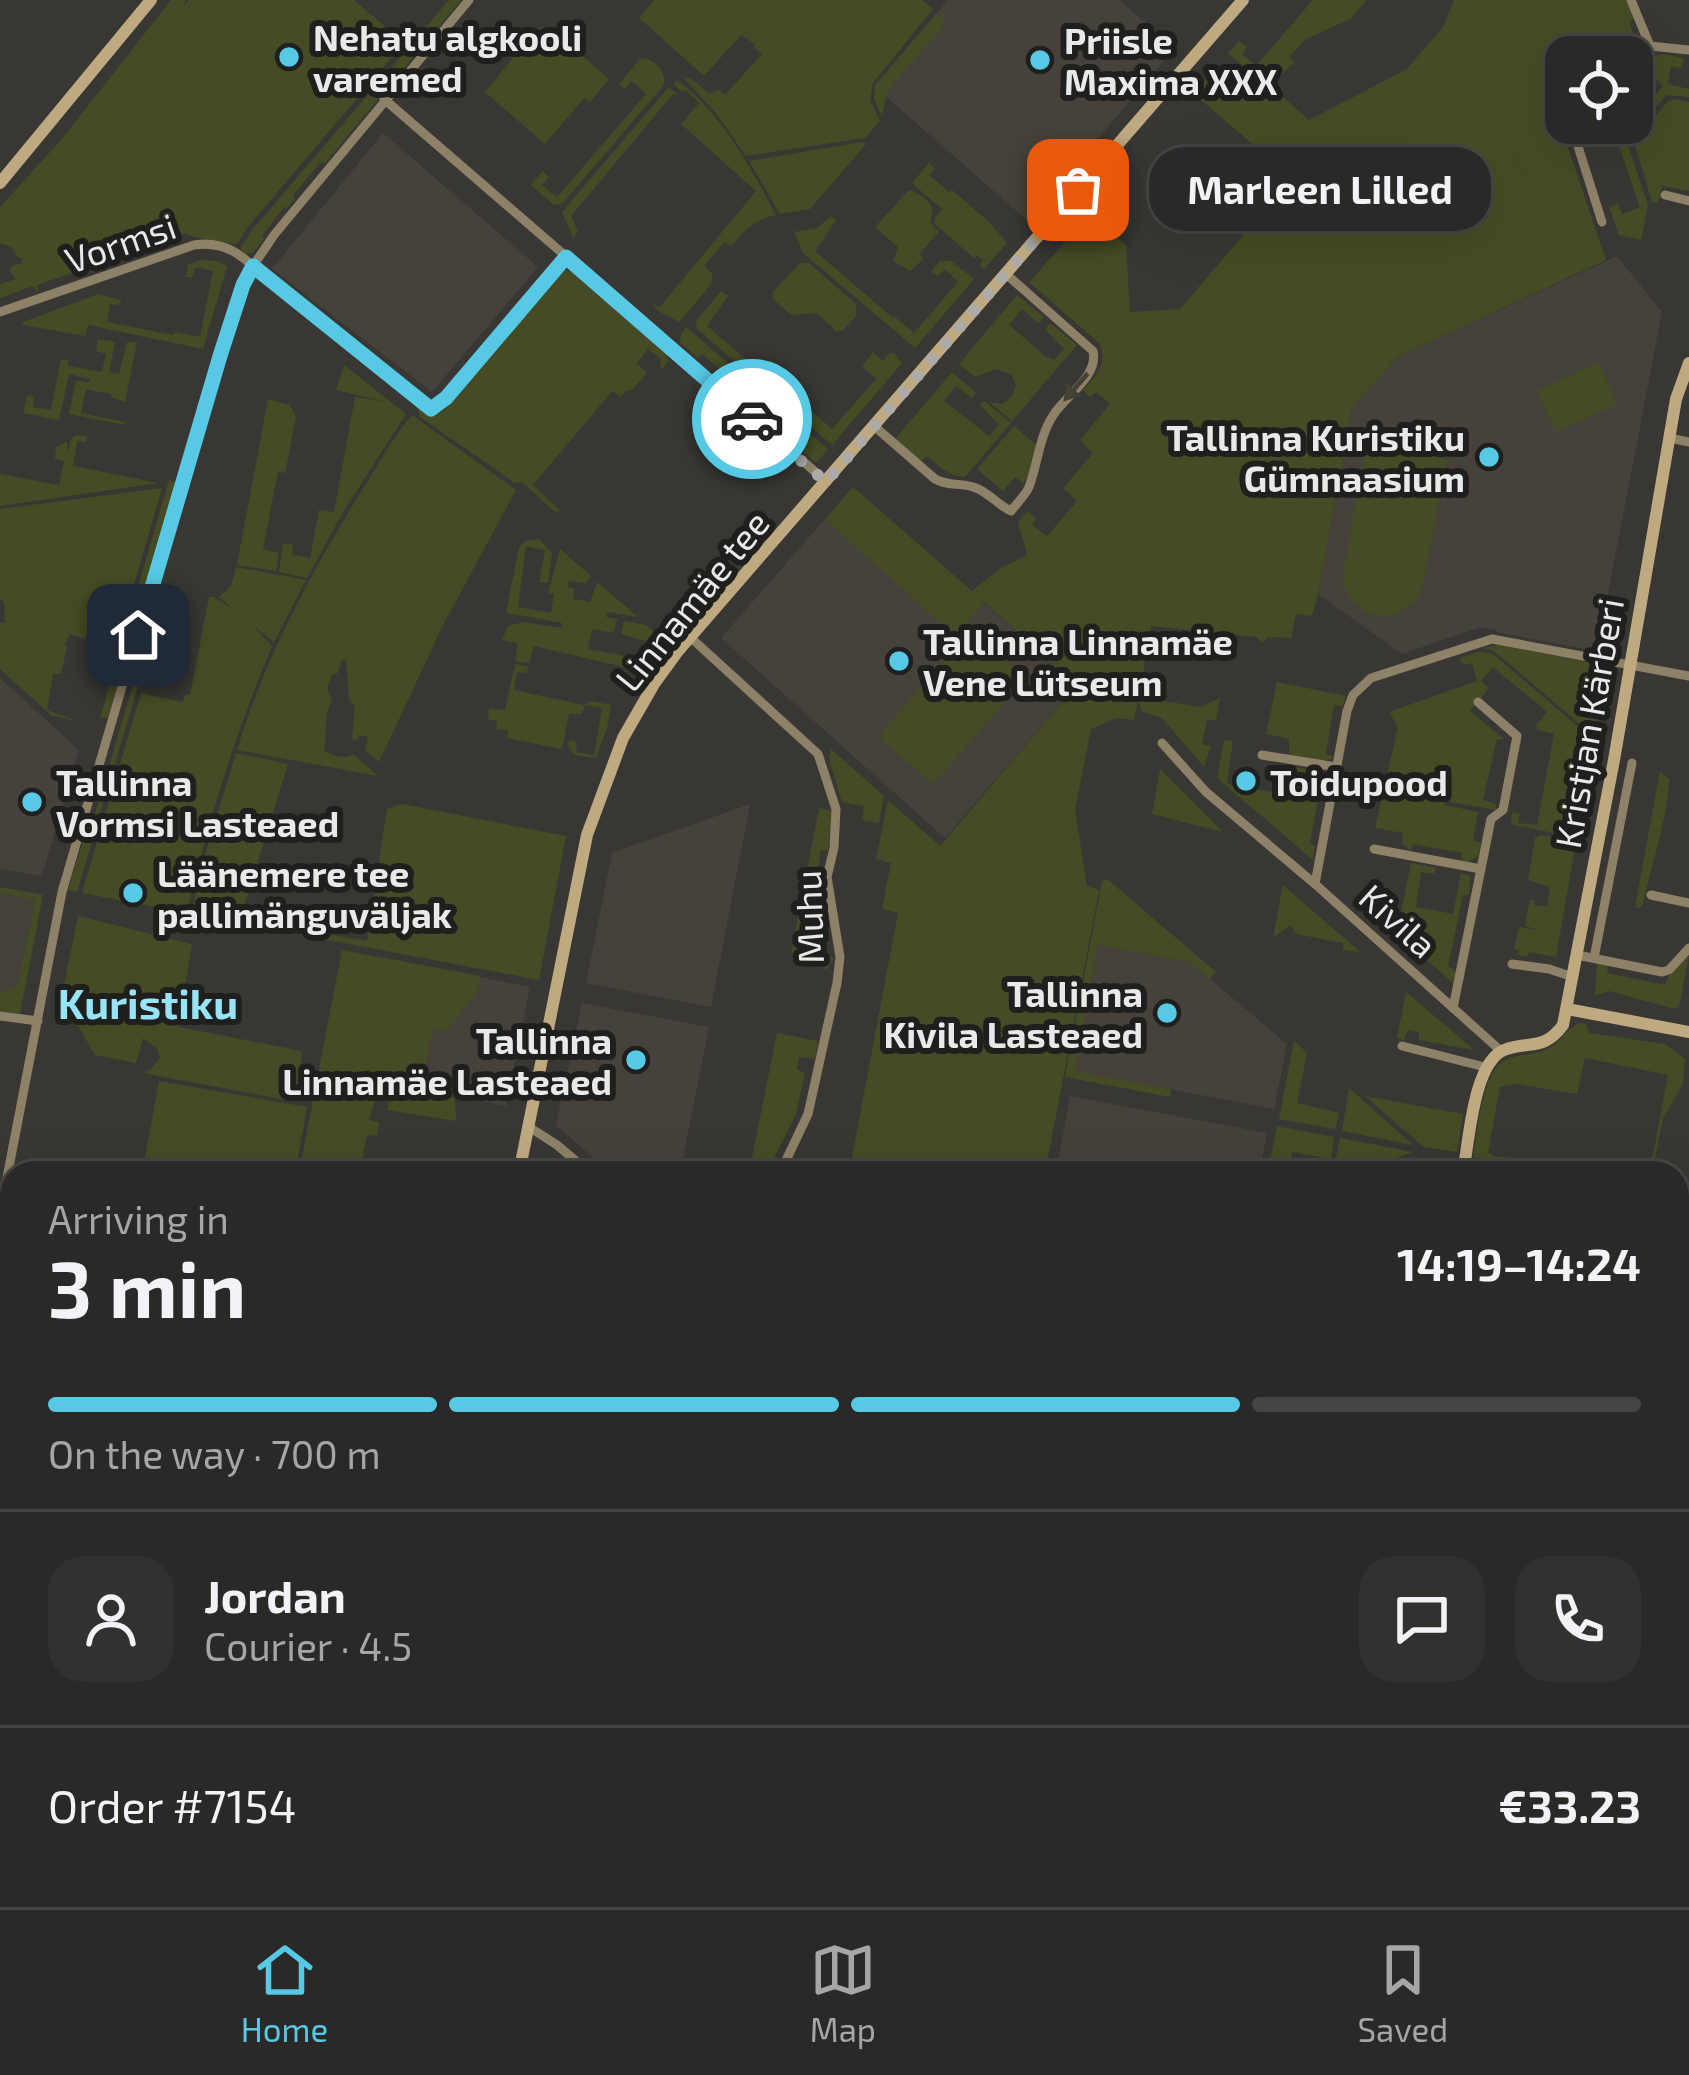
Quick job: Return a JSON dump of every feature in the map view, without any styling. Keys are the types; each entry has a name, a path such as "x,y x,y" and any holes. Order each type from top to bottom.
{"street":[{"path":"0,183 152,0"},
{"path":"10,1161 62,892 243,285 277,232 469,0"},
{"name":"Linnamäe tee","path":"522,1161 587,835 623,738 654,684 1243,0"},
{"path":"1631,0 1646,36"},
{"path":"1653,46 1689,50"},
{"path":"385,99 826,482"},
{"path":"1577,144 1601,222"},
{"path":"1665,195 1689,201"},
{"name":"Vormsi","path":"0,312 194,244 222,244 431,409 446,398 566,257"},
{"path":"874,426 935,479 980,489 1011,511 1028,491 1046,427 1095,359 1093,351 1006,274"},
{"name":"Kristjan Kärberi","path":"1567,1009 1676,399 1689,364"},
{"path":"1670,438 1689,442"},
{"name":"Muhu","path":"690,637 818,754 836,809 827,878 841,957 808,1114 786,1161"},
{"path":"1315,884 1351,699 1371,678 1492,639 1689,676"},
{"path":"1453,1008 1491,819 1503,810 1517,736 1478,702"},
{"name":"Kivila","path":"1162,743 1206,792 1502,1051"},
{"path":"1262,755 1336,767"},
{"path":"1594,958 1632,763"},
{"path":"1374,849 1481,869"},
{"path":"1651,895 1689,904"},
{"path":"1577,955 1662,972 1670,970 1689,948"},
{"path":"1512,964 1573,977"},
{"path":"1465,1161 1485,1067 1502,1051 1548,1041 1563,1025 1567,1009 1689,1032"},
{"path":"0,1016 38,1021"},
{"path":"1402,1046 1485,1067"},
{"path":"529,1127 576,1161"}],"shaded area":[{"path":"948,0 1119,0 1175,48 1028,221 874,86"},
{"path":"383,133 538,267 432,392 272,269"},
{"name":"Tallinna Kuristiku Gümnaasium","path":"1617,256 1662,312 1597,651 1478,628 1402,654 1318,594 1352,408 1397,357"},
{"name":"Tallinna Linnamäe Vene Lütseum","path":"853,487 1077,685 945,838 721,638"},
{"name":"Tallinna Vormsi Lasteaed","path":"0,678 79,750 42,876 0,869"},
{"path":"750,804 711,1007 586,983 612,853"},
{"path":"0,893 35,899 17,986 0,992"},
{"name":"Tallinna Kivila Lasteaed","path":"1098,945 1190,962 1287,1044 1274,1109 1074,1071"},
{"path":"444,970 530,987 506,1106 421,1090"},
{"name":"Tallinna Linnamäe Lasteaed","path":"582,1003 709,1027 682,1161 597,1161 556,1125"},
{"path":"1070,1096 1267,1133 1261,1161 1058,1161"}],"green space":[{"path":"171,0 186,0 184,5 189,0 354,0 404,43 236,245 186,233 164,241 165,249 161,242 81,269 82,278 77,271 37,285 38,293 33,286 0,298 0,284 16,279 9,271 22,258 0,244 0,207 61,140"},
{"path":"449,0 461,0 293,195 295,199 284,207 253,253 246,254 240,249 252,230"},
{"path":"654,0 922,0 933,9 873,83 870,100 880,121 865,138 746,156 682,76 709,93 719,90 725,95 762,54 741,35 704,76 639,18"},
{"path":"1313,0 1367,0 1350,19 1306,39 1289,57 1294,62 1271,86 1228,53 1239,41 1247,47 1242,54 1256,66"},
{"path":"1454,0 1628,0 1633,36 1545,36 1545,144 1567,144 1606,260 1397,357 1352,408 1318,594 1312,616 1296,614 1291,638 1268,637 1263,643 1256,637 1151,626 1139,697 1201,707 1220,698 1216,720 1207,720 1202,744 1211,746 1204,767 1162,718 1142,712 1138,702 1134,720 1116,718 1091,729 1075,810 1087,886 1099,890 1047,1161 851,1161 898,913 882,909 891,863 876,859 888,800 940,846 1077,685 984,602 955,636 825,519 853,487 972,591 1027,555 1018,522 1028,511 1036,519 1032,525 1047,536 1077,501 1063,488 1093,453 1080,440 1110,404 1096,392 1090,397 1083,390 1101,364 1100,344 1029,282 1090,215 1126,245 1130,312 1180,309 1263,212 1256,147 1194,94 1214,70 1263,99 1283,97 1309,120 1407,69 1443,27"},
{"path":"936,14 946,23 887,91 882,116 874,99 875,86"},
{"path":"543,27 551,28 609,79 590,102 584,98 545,144 485,92"},
{"path":"1653,57 1684,58 1681,68 1671,66 1668,84 1689,89 1689,97 1666,95 1653,110 1653,98 1663,86 1653,77"},
{"path":"641,58 659,67 663,86 562,204 554,205 531,185 543,171 549,177 542,185 557,197 646,94 632,81 625,89 619,84"},
{"path":"676,80 720,123 776,215 756,223 731,246 724,242 704,266 713,282 679,322 657,310 651,302 659,308 756,191 681,124 699,103 674,85"},
{"path":"669,87 679,96 673,94 571,216 578,231 573,238 562,212"},
{"path":"1668,101 1689,102 1689,191 1662,186 1658,203 1652,202 1635,144 1653,144 1653,119"},
{"path":"866,144 810,209 780,214 749,161"},
{"path":"1618,144 1628,144 1648,205 1641,240 1619,235 1609,207 1618,204 1622,214 1640,207"},
{"path":"929,163 935,168 929,175 990,223 1007,243 984,269 983,260 974,258 935,224 942,209 912,183"},
{"path":"909,190 929,203 930,222 939,232 910,271 893,261 898,247 875,227"},
{"path":"831,216 836,220 815,251 914,333 958,282 945,269 938,276 931,271 940,261 951,261 974,279 915,348 803,253 794,232 817,228"},
{"path":"202,260 227,266 203,349 88,325 85,336 23,325 98,294 121,300 120,305 110,304 107,322 200,337 213,271 195,267 192,277 186,277 188,264"},
{"path":"800,263 809,263 856,304 856,316 842,331 817,313 791,315 773,299 773,292"},
{"path":"564,270 667,354 668,361 660,367 661,359 648,349 637,363 647,373 621,397 612,391 533,485 561,511 555,512 522,482 515,483 420,417 417,406 433,415 444,411"},
{"path":"721,291 728,296 707,326 832,429 876,379 862,366 873,352 883,361 894,353 902,363 832,445 697,329 696,321"},
{"path":"1017,295 1044,317 1038,323 1022,309 1009,325 1045,356 1054,360 1064,349 1045,329 1050,323 1077,345 1012,421 989,402 1002,404 1012,396 1016,385 1011,374 996,369 975,377 959,364"},
{"path":"686,327 828,449 816,463 800,449 805,441 702,354 698,358 680,342"},
{"path":"98,339 115,342 109,372 119,374 127,342 137,342 125,402 86,389 81,413 125,425 69,414 76,380 89,383 90,379 69,374 59,420 23,413 27,395 34,396 33,407 51,410 61,359 68,360 68,366 102,372 106,354 96,351"},
{"path":"1598,362 1617,404 1556,432 1537,391"},
{"path":"344,365 406,414 307,578 279,572 283,543 293,545 292,555 310,558 319,510 334,512 355,397 387,402 336,390"},
{"path":"952,372 976,393 972,398 956,386 944,401 989,436 999,425 980,405 984,401 1011,423 965,477 949,473 927,456 921,461 895,439"},
{"path":"268,399 290,405 296,417 285,473 278,472 263,549 279,553 276,571 237,565"},
{"path":"412,415 516,490 443,625 379,762 365,751 368,737 352,739 355,707 349,699 346,659 332,675 327,688 332,700 324,751 343,757 353,754 378,776 237,750 261,682 307,585"},
{"path":"1014,426 1036,445 1028,478 1023,483 1015,477 1003,491 977,469"},
{"path":"76,435 87,436 86,442 77,441 73,466 158,483 0,506 0,474 59,485 64,461 55,459 56,447 67,441 67,453"},
{"path":"1366,444 1447,459 1423,585 1417,600 1387,616 1368,614 1349,598 1342,579"},
{"path":"169,480 177,483 108,717 100,718"},
{"path":"162,488 119,636 89,631 84,639 70,634 61,674 53,674 47,710 79,722 51,715 0,669 0,623 5,622 0,599 0,509"},
{"path":"539,539 552,553 548,583 539,582 545,550 526,546 518,607 551,613 554,594 548,593 560,549 591,576 586,583 569,581 568,587 575,589 573,599 590,602 597,582 638,617 607,612 606,617 617,619 614,633 592,629 588,649 646,657 648,642 621,634 624,621 646,625 664,640 641,671 534,646 529,663 515,661 518,643 502,640 508,626 523,622 562,628 562,623 506,613 519,547"},
{"path":"236,567 306,580 274,642 252,625 272,646 224,778 187,913 82,893 141,693 182,702 190,695 209,597 234,610 219,597 231,586"},
{"path":"157,596 164,598 77,892 68,890 91,814 95,814"},
{"path":"972,633 1023,676 931,783 880,738"},
{"path":"1500,645 1607,666 1595,737 1500,656 1481,648"},
{"path":"1480,651 1493,654 1595,741 1580,804 1584,806 1578,838 1511,824 1512,812 1520,814 1518,823 1537,825 1554,734 1536,725 1547,712 1493,667 1481,681 1489,688 1470,711 1504,739 1497,739 1483,800 1496,804 1496,810 1446,801 1444,805 1478,812 1473,840 1481,843 1478,856 1462,861 1462,853 1413,844 1410,851 1402,843 1403,833 1375,828 1398,727 1389,712 1477,681 1472,663 1463,665 1460,658"},
{"path":"515,664 528,667 527,673 517,672 514,690 584,705 591,701 611,705 596,758 574,755 568,746 569,740 577,742 576,752 594,755 602,708 585,705 582,714 569,714 562,749 507,738 508,731 496,729 497,721 488,719 489,709 505,710"},
{"path":"1277,682 1346,696 1342,706 1334,705 1326,754 1331,759 1293,756 1289,739 1266,734"},
{"path":"1224,740 1233,741 1227,784 1293,796 1297,778 1287,775 1289,767 1312,770 1325,778 1328,783 1321,782 1310,844 1315,846 1313,860 1217,778"},
{"path":"831,749 884,796 879,823 862,820 864,806 842,802 829,759"},
{"path":"236,753 288,764 240,919 367,941 387,809 402,804 566,836 539,980 192,914 199,874"},
{"path":"1160,769 1223,832 1152,814"},
{"path":"1660,771 1669,779 1665,811 1639,908 1635,907"},
{"path":"819,808 833,811 828,850 820,851 818,875 825,954 834,958 827,969 825,960 791,953"},
{"path":"1535,838 1576,842 1556,957 1529,952 1527,957 1514,949 1519,927 1543,931 1525,926 1530,899 1535,900 1534,905 1547,907 1550,887 1528,880"},
{"path":"1411,863 1436,868 1434,874 1421,872 1416,907 1453,914 1461,873 1470,876 1448,966 1456,971 1453,983 1397,933"},
{"path":"1107,879 1216,972 1210,979 1190,962 1098,945 1075,1071 1171,1089 1170,1097 1065,1077 1102,881"},
{"path":"1283,885 1360,952 1343,950 1343,943 1296,934 1291,925 1273,938"},
{"path":"0,887 43,895 20,1014 0,1011 0,992 17,986 35,900 0,893"},
{"path":"78,916 192,944 178,1027 302,1051 297,1102 143,1073 160,1058 157,1048 143,1038 136,1063 95,1055 78,1026 58,1014"},
{"path":"342,950 480,976 476,994 446,1031 433,1029 421,1089 455,1098 456,1121 387,1110 389,1101 376,1097 369,1120 379,1122 377,1136 367,1135 362,1161 301,1161"},
{"path":"1689,955 1675,1009 1609,991 1595,996 1597,963 1608,965 1607,973 1665,985"},
{"path":"1406,992 1473,1050 1419,1040 1419,1032 1408,1030 1404,1040 1397,1038"},
{"path":"1586,1024 1589,1033 1665,1044 1685,1059 1683,1084 1663,1118 1654,1161 1651,1161 1668,1075 1585,1058 1577,1094 1517,1084 1500,1087 1488,1152 1538,1161 1473,1157 1482,1104 1497,1067 1505,1060 1546,1050 1571,1028"},
{"path":"777,1033 818,1041 815,1059 799,1057 797,1069 805,1073 796,1114 772,1161 751,1161"},
{"path":"1294,1041 1307,1053 1297,1103 1339,1113 1335,1129 1279,1119"},
{"path":"159,1081 307,1107 297,1161 144,1161"},
{"path":"1349,1088 1413,1145 1342,1131"},
{"path":"1365,1096 1463,1114 1457,1152 1424,1147"},
{"path":"1277,1126 1334,1137 1331,1159 1292,1152 1291,1161 1270,1161"},
{"path":"1340,1138 1413,1152 1387,1161 1335,1161"}],"way so far":[{"path":"752,419 826,482 1078,190"}],"place":[{"name":"Nehatu algkooli varemed","path":"289,57"},
{"name":"Priisle Maxima XXX","path":"1040,60"},
{"name":"Marleen Lilled","path":"1078,190"},
{"name":"Tallinna Kuristiku Gümnaasium","path":"1489,457"},
{"name":"Tallinna Linnamäe Vene Lütseum","path":"899,661"},
{"name":"Toidupood","path":"1246,781"},
{"name":"Tallinna Vormsi Lasteaed","path":"32,802"},
{"name":"Läänemere tee pallimänguväljak","path":"133,893"},
{"name":"Tallinna Kivila Lasteaed","path":"1167,1013"},
{"name":"Tallinna Linnamäe Lasteaed","path":"636,1060"}],"district":[{"name":"Kuristiku","path":"148,1002"}],"route":[{"path":"138,635 220,356 253,266 431,409 446,398 566,257 752,419"}]}
